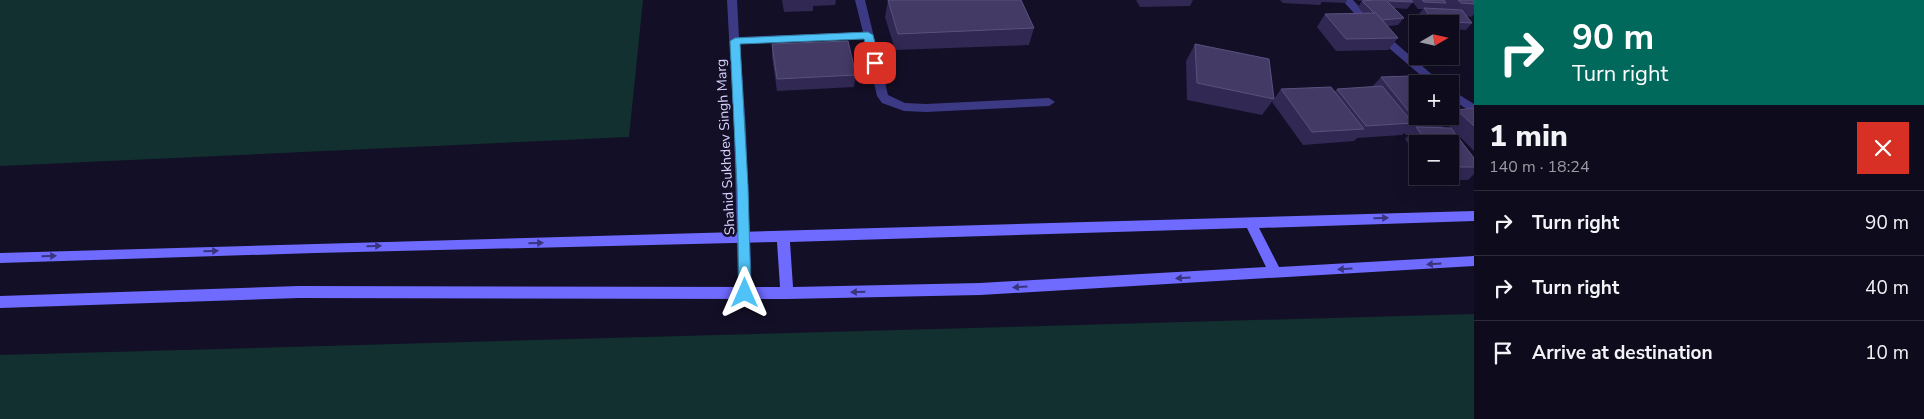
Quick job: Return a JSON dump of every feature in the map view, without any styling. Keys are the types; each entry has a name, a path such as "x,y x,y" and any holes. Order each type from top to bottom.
{"main road":[{"path":"0,258 1474,216"},
{"path":"1250,221 1275,272"},
{"path":"783,237 787,293"},
{"path":"0,302 299,292 787,293 980,289 1474,261"}],"street":[{"name":"Shahid Sukhdev Singh Marg","path":"732,0 744,205 745,293"},
{"path":"860,0 883,96 886,100 904,106 926,108 1048,102"},
{"path":"1348,0 1380,35 1427,75"},
{"path":"735,41 868,35"},
{"path":"1459,99 1474,110"}],"green space":[{"path":"0,0 643,0 629,137 0,166"},
{"path":"1474,314 1474,419 0,419 0,355"}],"building":[{"path":"888,0 1021,0 1034,28 898,34"},
{"path":"1386,0 1404,18 1382,20 1362,1"},
{"path":"1411,0 1413,2 1389,1"},
{"path":"1422,0 1444,0 1446,3 1424,2"},
{"path":"1458,0 1474,0 1474,4 1461,3"},
{"path":"1424,8 1462,10 1472,23 1459,22 1459,15 1429,15"},
{"path":"1376,13 1398,38 1346,39 1325,14"},
{"path":"848,41 856,75 777,79 772,44"},
{"path":"1195,44 1269,59 1274,99 1197,83"},
{"path":"1409,76 1409,112 1381,77"},
{"path":"1382,86 1409,118 1409,123 1366,126 1337,89"},
{"path":"1331,87 1364,129 1312,132 1281,89"},
{"path":"1474,108 1474,126 1459,112 1459,110"},
{"path":"1416,127 1451,128 1456,135 1422,135"},
{"path":"1459,138 1474,158 1474,167 1459,167"}],"route":[{"path":"745,293 743,186 735,41 868,35 875,63"}]}
